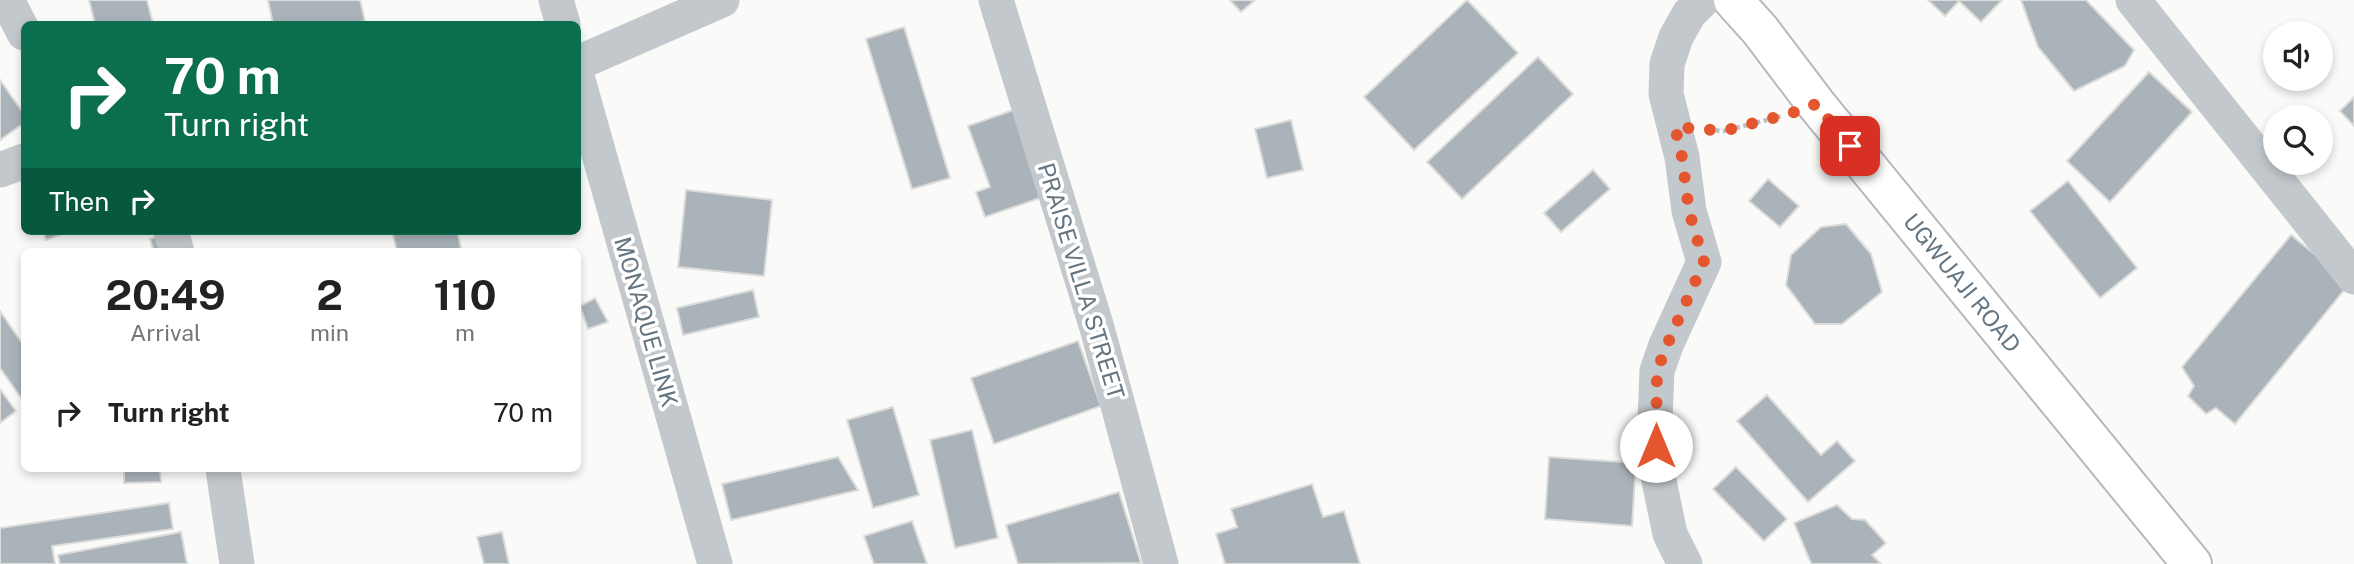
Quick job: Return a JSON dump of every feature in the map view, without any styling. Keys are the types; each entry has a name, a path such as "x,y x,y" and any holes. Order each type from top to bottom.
{"main road":[{"name":"UGWUAJI ROAD","path":"1733,0 2192,564"}],"street":[{"path":"7,0 21,27"},
{"path":"556,0 562,21"},
{"path":"581,62 722,0"},
{"name":"PRAISE VILLA STREET","path":"996,0 1097,328 1161,564"},
{"path":"1685,564 1670,534 1657,471 1655,421 1657,371 1704,262 1689,211 1682,157 1666,94 1667,64 1676,37 1689,14 1703,0"},
{"path":"2133,0 2354,277"},
{"name":"MONAQUE LINK","path":"581,91 715,564"},
{"path":"0,170 21,162"},
{"path":"223,472 237,564"}],"path":[{"path":"1675,127 1724,131 1816,104"}],"building":[{"path":"89,0 147,0 152,21 94,21"},
{"path":"268,0 360,0 365,21 272,21"},
{"path":"1230,0 1255,0 1241,12"},
{"path":"1467,0 1518,53 1414,150 1364,97"},
{"path":"1928,0 2002,0 1981,22 1959,1 1945,16"},
{"path":"2021,0 2086,0 2134,50 2125,66 2074,91 2038,47"},
{"path":"904,27 950,178 912,189 866,39"},
{"path":"1538,57 1573,94 1462,199 1427,162"},
{"path":"2149,72 2192,112 2110,202 2067,161"},
{"path":"0,80 21,110 21,125 0,140"},
{"path":"2354,97 2354,126 2340,111"},
{"path":"1019,108 1049,195 985,217 976,192 990,187 968,126"},
{"path":"1291,120 1303,170 1267,178 1255,129"},
{"path":"1593,170 1610,189 1561,232 1544,213"},
{"path":"1768,179 1799,206 1780,227 1749,201"},
{"path":"2068,181 2137,268 2100,298 2030,211"},
{"path":"686,190 772,200 764,276 678,267"},
{"path":"1846,224 1871,254 1882,292 1842,324 1815,324 1786,285 1791,255 1821,227"},
{"path":"44,235 60,235 46,240"},
{"path":"165,235 169,248 153,248 150,239"},
{"path":"393,235 458,235 461,248 396,248"},
{"path":"2291,235 2350,283 2235,424 2216,408 2206,414 2188,396 2194,386 2182,367"},
{"path":"753,290 759,317 683,335 677,308"},
{"path":"595,298 608,322 588,329 581,305"},
{"path":"0,311 21,342 21,398 0,368"},
{"path":"1078,341 1101,406 994,444 971,378"},
{"path":"0,389 16,411 0,423"},
{"path":"1767,395 1821,455 1837,441 1855,461 1808,502 1737,421"},
{"path":"893,407 919,495 873,508 847,420"},
{"path":"972,430 998,538 955,548 930,440"},
{"path":"838,457 858,490 731,520 722,484"},
{"path":"1549,457 1636,463 1632,526 1545,519"},
{"path":"1736,467 1787,519 1764,541 1713,489"},
{"path":"124,472 160,472 161,482 124,483"},
{"path":"1312,484 1323,517 1344,511 1360,564 1225,564 1216,534 1237,527 1231,509"},
{"path":"1119,492 1141,563 1018,564 1006,525"},
{"path":"169,503 173,529 52,546 55,564 0,564 0,528"},
{"path":"1837,505 1852,519 1865,520 1886,543 1872,555 1881,564 1812,564 1794,523"},
{"path":"912,521 927,564 874,564 864,536"},
{"path":"181,532 187,564 60,564 58,555"},
{"path":"502,532 509,564 484,564 477,537"}],"route":[{"path":"1656,446 1657,371 1704,262 1689,211 1675,127 1724,131 1816,104 1850,146"}]}
